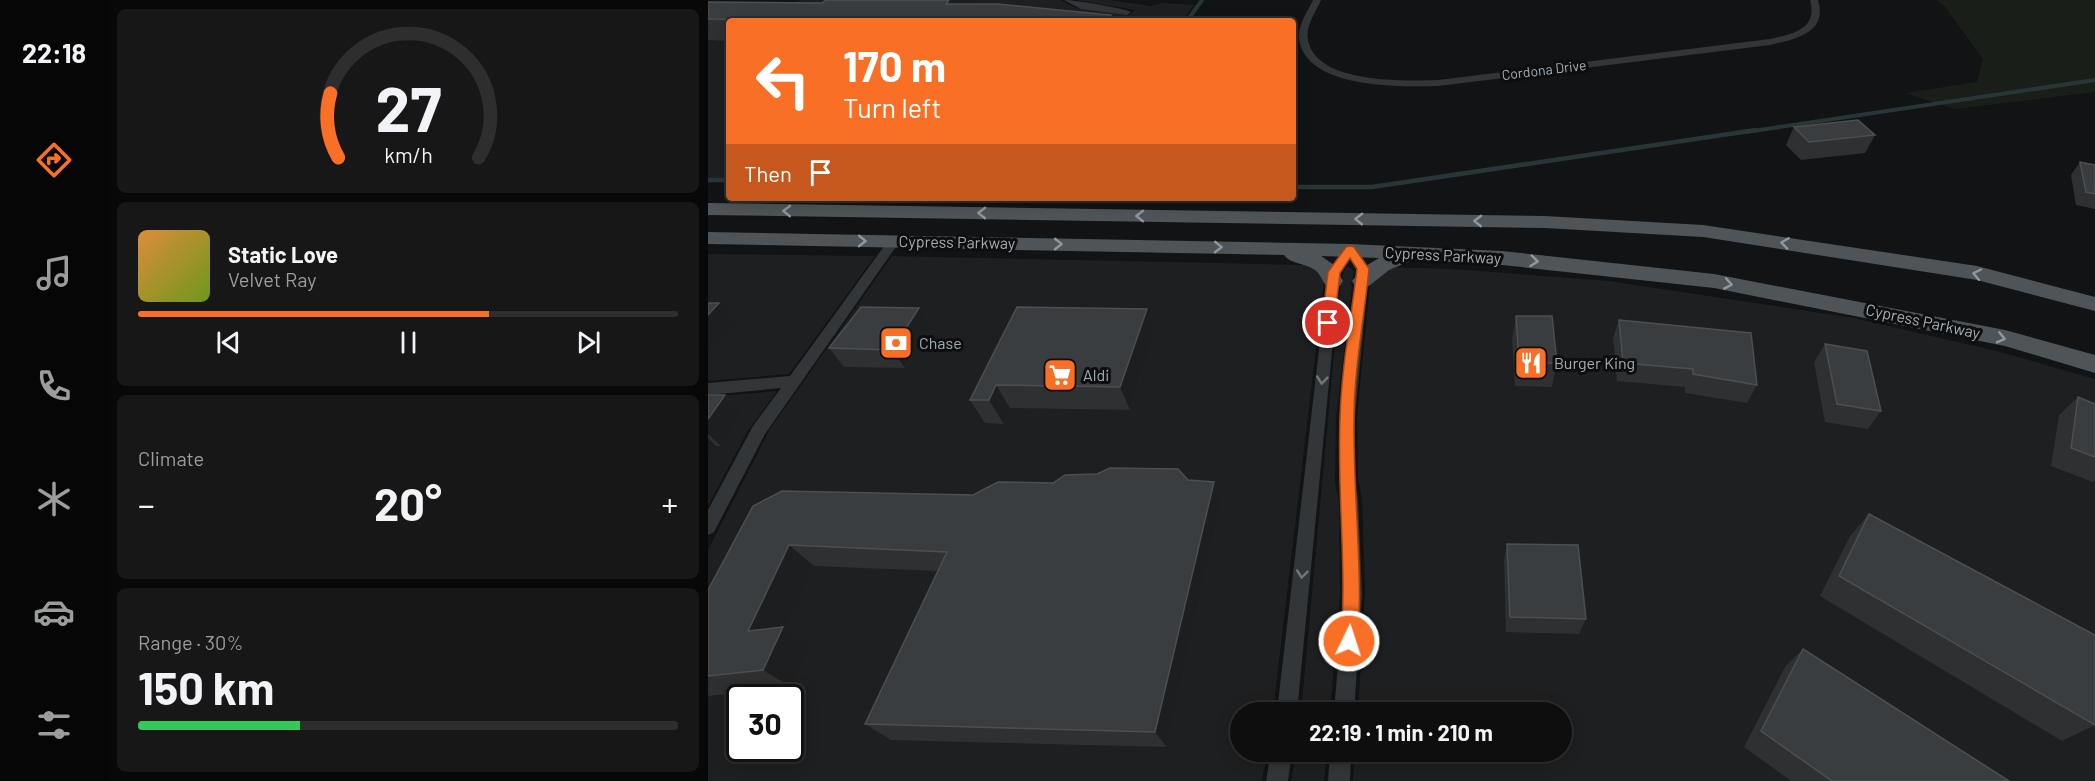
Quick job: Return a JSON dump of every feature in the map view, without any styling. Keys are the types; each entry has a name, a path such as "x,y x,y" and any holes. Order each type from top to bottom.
{"main road":[{"name":"Cypress Parkway","path":"708,209 1545,222 1703,231 1977,273 2095,304"},
{"path":"1198,217 1218,225 1309,234 1350,250 1361,239 1377,232 1438,221"},
{"name":"Cypress Parkway","path":"708,238 1350,250 1502,258 1714,281 2005,338 2095,364"},
{"path":"1259,248 1318,262 1330,271 1333,280"},
{"path":"1362,282 1373,270 1388,261 1418,253"}],"street":[{"path":"1068,0 1080,6 1127,12"},
{"name":"Cordona Drive","path":"1317,0 1303,32 1304,45 1312,57 1345,75 1376,82 1404,84 1438,83 1770,42 1809,28 1818,16 1818,8 1814,0"},
{"path":"708,527 759,430 894,241"},
{"path":"1288,702 1334,272 1350,250 1363,269 1347,417 1347,481 1350,499 1353,594 1345,702"},
{"path":"708,389 794,381"},
{"path":"1277,781 1280,762"},
{"path":"1339,781 1340,762"}],"shaded area":[{"path":"802,0 1060,0 1076,8 1129,15 1135,10 1077,0 1109,0 1151,6 1163,3 1194,5 1184,18 726,18 726,182 708,182 708,5 784,5"},
{"path":"1937,0 2095,0 2095,92 1955,109 1905,93 1977,82 1983,59 1945,7"},
{"path":"708,254 875,256 789,374 708,381"},
{"path":"892,256 1305,265 1322,274 1324,281 1274,702 1230,702 1230,762 1265,762 1262,781 708,781 708,550 770,429"},
{"path":"1347,266 1354,271 1350,284 1352,285 1336,418 1335,483 1339,501 1340,595 1331,702 1302,702 1339,300 1343,273"},
{"path":"1390,267 1453,269 1609,281 1854,318 2001,352 2095,379 2095,781 1353,781 1354,762 1572,762 1572,702 1359,702 1365,592 1362,498 1358,479 1357,417 1370,283"},
{"path":"777,391 747,432 708,506 708,397"},
{"path":"1294,762 1326,762 1324,781 1291,781"}],"building":[{"path":"826,0 949,0 946,4 998,4 1111,15 1108,18 708,19 708,2 822,3"},
{"path":"1858,120 1875,135 1809,142 1794,127"},
{"path":"2080,162 2095,165 2095,194 2086,192"},
{"path":"708,303 719,303 708,315"},
{"path":"861,307 919,308 892,350 829,348"},
{"path":"1017,307 1147,309 1120,387 996,385 989,400 970,400"},
{"path":"1516,316 1552,316 1557,363 1519,363"},
{"path":"1619,320 1751,333 1757,385 1693,374 1693,369 1623,363"},
{"path":"1825,344 1867,351 1881,411 1837,404"},
{"path":"708,395 725,395 708,419"},
{"path":"2078,397 2095,404 2095,457 2071,448"},
{"path":"1110,468 1178,469 1188,480 1214,482 1155,732 865,724 947,552 789,545 748,631 783,627 763,670 708,676 708,590 753,506 782,491 973,495 998,482 1053,483 1065,475 1097,474"},
{"path":"1869,514 2095,635 2095,725 1839,576"},
{"path":"1507,544 1578,545 1586,619 1510,617"},
{"path":"1803,649 2009,781 1832,781 1761,731"}],"waterway":[{"path":"1189,18 1202,0"},
{"path":"1746,132 2095,80"},
{"path":"1296,187 1372,187 1756,130"},
{"path":"708,180 726,180"}],"place":[{"name":"Chase","path":"896,343"},
{"name":"Burger King","path":"1531,363"},
{"name":"Aldi","path":"1060,375"}],"route":[{"path":"1328,323 1334,272 1350,250 1363,269 1347,417 1347,481 1350,499 1353,594 1349,641"}]}
